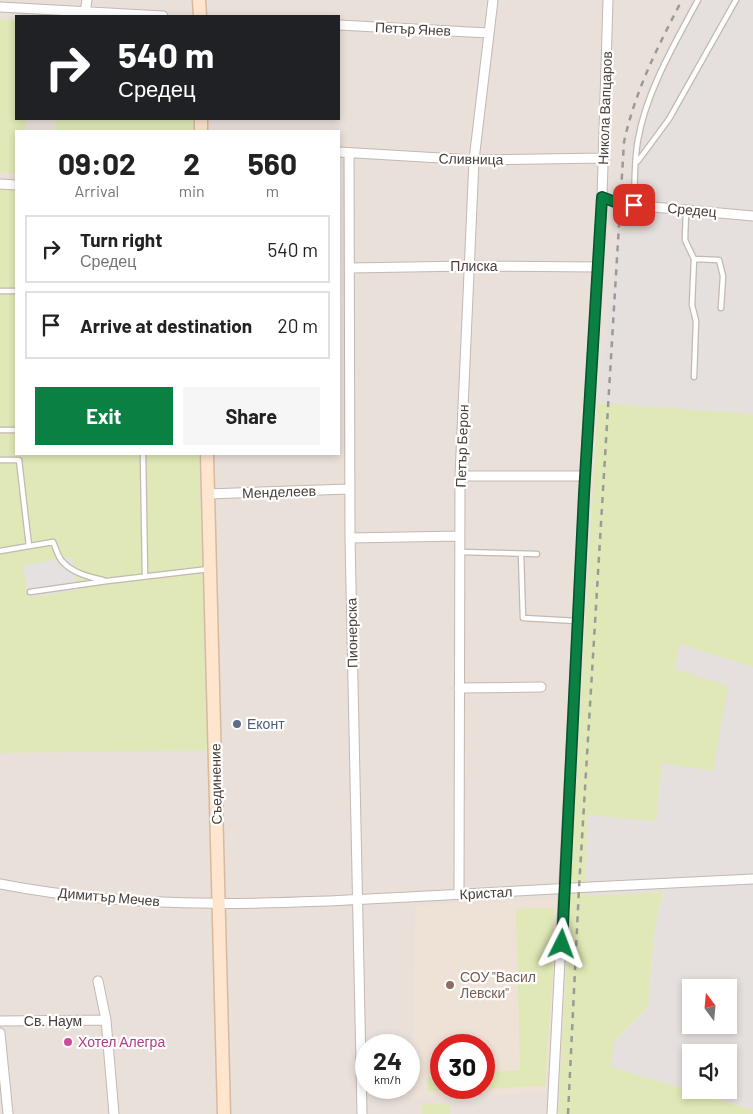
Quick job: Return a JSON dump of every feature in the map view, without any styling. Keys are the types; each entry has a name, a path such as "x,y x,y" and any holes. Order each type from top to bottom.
{"street":[{"path":"85,12 86,0"},
{"path":"200,0 200,15"},
{"name":"Петър Берон","path":"459,894 460,476 474,160 492,0"},
{"name":"Никола Вапцаров","path":"552,1114 585,476 602,197 608,0"},
{"path":"0,8 144,15"},
{"name":"Петър Янев","path":"340,26 488,33"},
{"name":"Сливница","path":"340,152 474,160 603,158"},
{"name":"Пионерска","path":"349,153 349,489 362,1114"},
{"path":"0,184 15,185"},
{"name":"Средец","path":"602,197 620,204 753,216"},
{"name":"Плиска","path":"350,268 469,266 598,267"},
{"name":"Съединение","path":"207,455 224,1114"},
{"path":"460,476 585,476"},
{"name":"Менделеев","path":"208,494 349,489"},
{"path":"350,538 460,536"},
{"path":"460,688 542,688"},
{"name":"Кристал","path":"219,904 358,900 753,879"},
{"name":"Димитър Мечев","path":"0,884 98,899 219,904"},
{"path":"98,981 106,1020 114,1114"},
{"name":"Св. Наум","path":"0,1021 106,1020"},
{"path":"0,1033 8,1114"}],"lane":[{"path":"634,205 637,142 645,111 668,57 698,0"},
{"path":"637,162 669,120 736,0"},
{"path":"686,210 685,240 694,259 692,305 696,321 694,377"},
{"path":"694,259 719,260 723,276 721,308"},
{"path":"0,291 15,291"},
{"path":"0,430 15,430"},
{"path":"143,455 144,576"},
{"path":"0,460 19,460 30,546"},
{"path":"0,550 53,542 61,560 72,570 107,581"},
{"path":"460,552 538,554"},
{"path":"521,554 523,618 578,622"},
{"path":"30,592 210,568"}],"shaded area":[{"path":"0,0 690,0 665,49 598,403 753,414 753,667 679,644 611,1067 682,1088 682,1099 717,1099 753,1110 753,1114 0,1114"},
{"path":"690,0 753,0 753,414 598,403 632,131 665,49"},
{"path":"72,557 77,590 28,598 23,565"},
{"path":"679,644 753,667 753,1110 717,1099 737,1099 737,1044 682,1044 682,1088 611,1067 614,1041 648,1007 654,933 663,892 585,897 588,815 656,821 662,762 713,771 675,669"},
{"path":"561,899 546,1093 495,1095 495,1034 430,1034 430,1097 420,1098 420,1034 413,1034 415,906"}],"green space":[{"path":"0,19 15,21 15,120 26,120 26,130 15,130 15,174 0,173"},
{"path":"56,120 197,120 197,130 55,130"},
{"path":"0,187 15,187 15,455 199,455 208,750 0,753"},
{"path":"598,403 753,414 753,667 679,644 675,669 728,686 713,771 662,763 656,821 588,815 585,896 663,892 654,933 648,1007 614,1041 611,1067 682,1088 682,1099 717,1099 753,1110 753,1114 558,1114"},
{"path":"553,908 553,971 545,1086 495,1088 495,1072 520,1070 516,909"},
{"path":"428,1077 430,1077 430,1091 427,1091"},
{"path":"422,1104 450,1104 450,1114 422,1114"}],"railway":[{"path":"568,1114 579,888 624,142 641,87 682,0"}],"place":[{"name":"Еконт","path":"237,724"},
{"name":"СОУ \"Васил Левски\"","path":"450,985"},
{"name":"Хотел Алегра","path":"68,1042"}],"route":[{"path":"562,944 584,494 602,197 611,202 634,205"}]}
